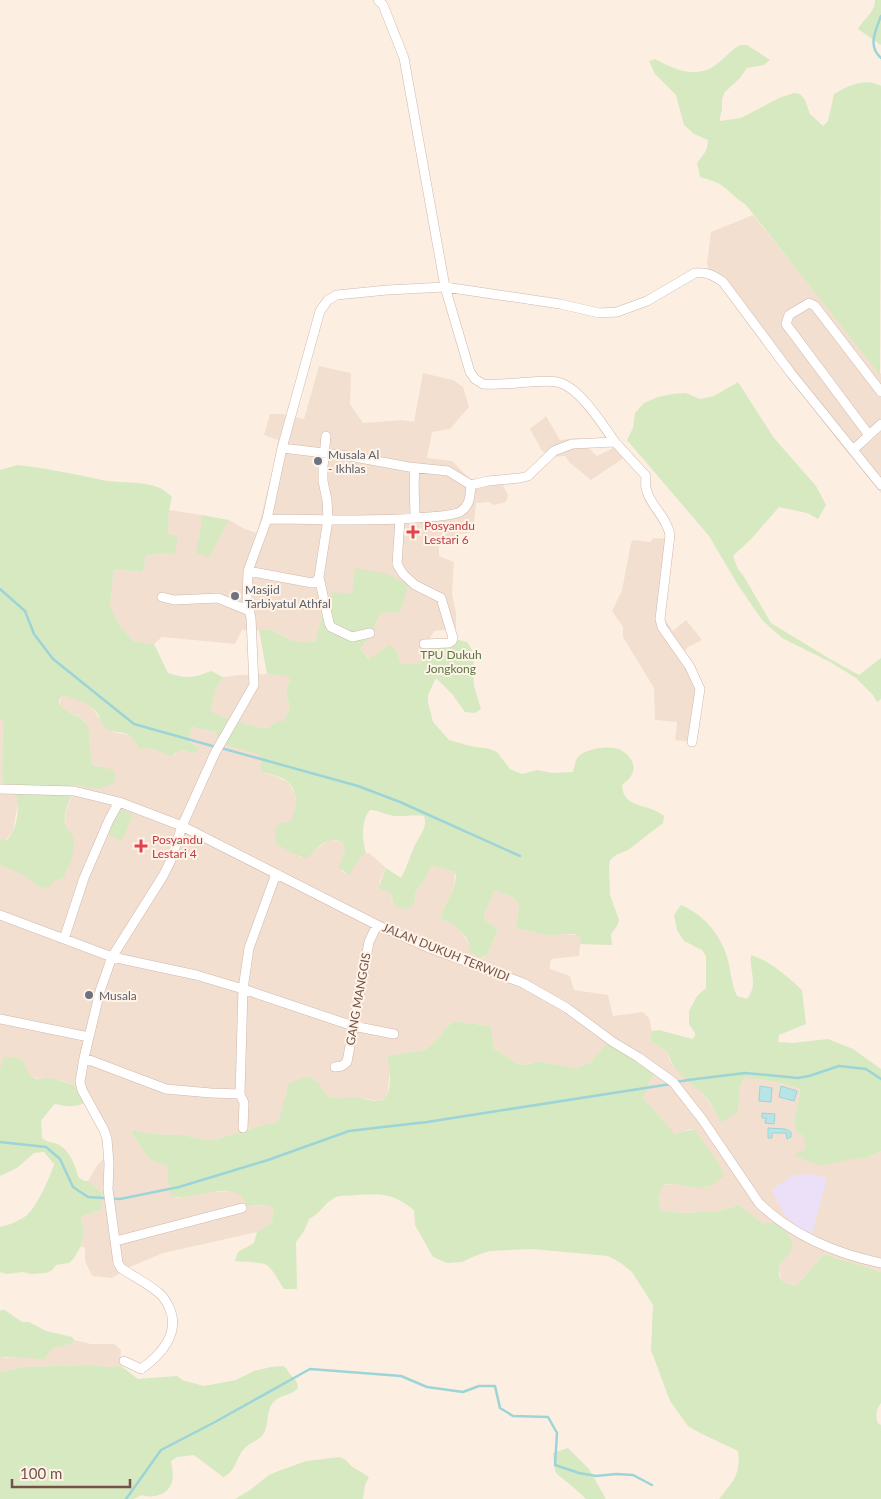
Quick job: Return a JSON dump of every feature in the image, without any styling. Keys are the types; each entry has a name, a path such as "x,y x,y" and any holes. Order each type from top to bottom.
{"street":[{"path":"378,0 383,5 404,58 445,287 470,372 483,384 546,381 564,384 575,391 595,414 614,442 646,476 646,488 650,498 665,520 670,535 660,619 662,627 690,667 700,689 692,742"},
{"path":"124,1361 141,1369 162,1351 171,1335 172,1317 162,1295 121,1268 118,1263 116,1240 110,1212 107,1139 82,1090 80,1082 84,1058 100,991 112,957 163,876 171,860 182,826 215,753 254,685 250,611 247,602 248,571 267,518 282,448 320,311 328,300 337,294 445,287 560,304 599,313 616,312 647,301 695,273 712,274 723,282 790,372 881,485"},
{"path":"869,435 786,324 789,315 809,302 815,306 881,392"},
{"path":"853,450 881,424"},
{"path":"326,436 323,480 328,519 320,577 328,624 352,637 370,633"},
{"path":"282,448 415,468 448,471 471,485 528,476 554,451 572,444 614,442"},
{"path":"415,468 413,486 415,492 415,518"},
{"path":"267,518 400,519 446,515 461,511 466,507 469,501 471,485"},
{"path":"400,519 397,564 403,574 415,585 441,598 453,638 449,643 424,644"},
{"path":"248,571 312,583 320,577"},
{"path":"162,597 174,600 218,598 250,611"},
{"name":"JALAN DUKUH TERWIDI","path":"0,789 74,791 119,802 182,826 377,925 443,953 523,983 567,1008 675,1084 702,1119 759,1204 770,1215 782,1224 826,1246 881,1263"},
{"path":"64,939 84,878 109,820 119,802"},
{"path":"243,1128 244,1103 240,1094 243,989 249,948 276,874"},
{"path":"0,914 112,957 196,975 353,1026 394,1034"},
{"name":"GANG MANGGIS","path":"335,1067 342,1066 347,1062 368,942 377,925"},
{"path":"0,1019 89,1037"},
{"path":"84,1058 166,1089 240,1094"},
{"path":"116,1240 242,1208"}],"shaded area":[{"path":"753,215 881,374 881,493 838,441 720,286 711,280 707,263 711,232"},
{"path":"319,366 351,373 350,404 363,423 403,420 414,422 423,373 453,380 463,387 469,407 450,429 432,432 427,458 452,461 470,479 499,478 508,495 506,502 494,505 489,502 476,503 473,532 456,535 439,545 439,556 454,562 452,594 456,613 456,628 434,631 425,648 420,664 400,663 396,650 370,659 360,649 371,636 380,613 400,612 407,585 352,594 322,616 315,642 293,641 271,630 242,630 235,644 162,637 154,644 133,641 121,627 110,607 114,569 143,572 146,556 163,553 168,534 169,510 202,515 202,524 198,538 208,557 229,520 257,533 274,465 278,440 264,435 270,414 282,414 304,419"},
{"path":"546,416 560,440 578,438 597,456 617,446 625,457 591,480 570,463 565,456 554,457 542,451 530,429"},
{"path":"653,538 672,539 664,618 673,631 686,620 702,640 688,647 685,651 697,674 696,743 675,740 677,722 655,720 654,688 623,637 623,627 612,611 622,590 631,543 633,540 650,542"},
{"path":"272,674 288,676 290,679 286,694 290,707 284,721 277,721 268,728 261,728 209,711 216,689 223,677"},
{"path":"62,695 83,701 92,708 113,732 128,735 135,739 137,746 160,751 173,757 178,751 189,752 198,747 188,741 192,727 216,732 260,755 261,772 288,782 295,794 294,815 290,821 284,823 275,843 300,857 313,852 328,840 342,842 345,851 341,871 348,874 362,855 369,853 386,868 379,883 384,891 391,894 392,901 415,899 416,892 425,879 431,864 455,872 454,888 439,919 450,922 460,929 471,948 483,958 488,953 498,929 485,920 484,916 494,890 513,897 518,902 519,909 516,928 550,936 561,934 578,935 581,938 579,956 552,959 550,969 570,976 574,990 608,995 613,1016 643,1012 649,1018 652,1031 650,1040 668,1053 669,1060 674,1067 705,1096 718,1116 738,1113 740,1086 745,1077 785,1084 800,1089 794,1119 796,1132 803,1134 807,1145 804,1151 865,1159 881,1151 881,1272 824,1254 797,1285 784,1283 781,1281 779,1268 780,1263 788,1256 776,1223 762,1223 739,1205 715,1212 686,1213 661,1211 659,1190 663,1185 678,1184 706,1188 724,1177 694,1129 675,1135 643,1098 650,1080 657,1073 608,1044 590,1063 576,1068 539,1061 525,1065 518,1064 494,1049 491,1028 489,1026 454,1021 425,1050 387,1056 390,1067 388,1092 385,1098 378,1101 358,1097 330,1098 320,1087 321,1084 309,1076 286,1092 279,1120 273,1124 266,1124 215,1140 130,1130 152,1161 167,1166 177,1198 209,1192 231,1191 239,1193 254,1206 268,1205 273,1208 272,1222 257,1232 163,1253 130,1267 112,1278 92,1276 85,1261 85,1248 81,1246 84,1232 81,1217 100,1210 101,1192 88,1181 98,1164 104,1159 102,1133 74,1085 60,1080 33,1077 25,1069 25,1065 0,1070 0,865 25,875 41,888 67,872 73,853 73,838 65,825 66,813 75,785 90,788 99,766 92,765 89,738 84,721 59,705"},
{"path":"0,720 3,720 2,777 5,793 16,795 18,802 13,832 6,840 0,840"},
{"path":"813,1174 827,1179 812,1234 796,1226 786,1216 777,1202 772,1189 794,1175"},
{"path":"74,1340 91,1344 114,1344 121,1350 121,1366 23,1367 0,1372 0,1358 46,1357 53,1348 72,1344"}],"green space":[{"path":"875,0 881,0 881,45 858,29 871,12 875,5"},
{"path":"740,45 747,45 770,60 764,65 747,68 739,79 725,92 722,99 720,121 741,118 779,98 794,93 800,94 805,100 810,114 823,126 828,121 834,94 863,82 875,83 881,86 880,375 746,205 720,184 700,177 697,163 706,150 708,140 694,134 684,125 676,95 655,74 649,61 655,59 670,67 686,72 703,71 718,63"},
{"path":"738,382 774,438 816,486 826,505 818,519 807,513 779,507 733,556 738,569 771,623 859,675 881,658 881,699 877,702 873,695 856,678 830,662 782,638 762,620 738,585 709,536 627,440 633,428 635,413 644,403 672,394 686,393 700,399 714,396"},
{"name":"TPU Dukuh Jongkong","path":"17,465 49,469 109,481 146,484 160,488 172,497 169,510 168,534 178,536 175,554 163,553 146,556 143,572 114,569 110,607 121,627 133,641 154,644 168,673 190,677 211,671 223,677 216,689 210,711 223,717 261,728 268,728 277,721 284,721 290,707 286,693 290,679 287,676 267,674 259,630 271,630 293,641 315,642 322,616 333,592 352,594 355,568 388,574 408,585 400,612 380,613 371,636 360,649 369,659 389,645 396,650 400,663 420,664 427,646 455,639 467,642 474,653 474,686 481,709 475,713 465,712 452,694 436,678 428,695 433,722 449,740 497,752 510,769 522,774 537,770 552,773 573,772 578,757 585,752 595,749 615,748 627,754 632,761 633,770 630,777 622,785 627,799 664,816 663,823 628,850 610,860 610,895 619,920 611,934 612,945 580,944 581,938 575,934 550,936 516,928 519,909 518,902 513,897 494,890 484,916 485,920 498,929 488,953 486,956 479,958 471,952 467,940 456,926 439,919 454,888 455,872 431,865 425,879 416,892 414,903 408,909 396,906 391,894 379,886 386,868 401,878 424,828 424,816 395,816 370,810 365,819 363,830 366,853 360,858 349,875 339,868 345,851 342,842 327,841 318,847 308,858 295,854 275,843 279,824 290,821 293,817 296,806 295,795 294,790 285,780 261,772 260,755 220,743 216,732 192,727 188,741 198,747 199,750 197,752 192,753 182,750 175,753 173,757 153,749 140,749 127,734 107,729 90,706 62,695 59,705 81,718 88,727 92,765 114,770 115,781 110,785 100,788 75,785 66,809 65,819 66,826 73,837 73,854 68,870 62,879 55,880 51,886 41,888 24,875 0,865 0,840 7,840 13,831 18,807 16,795 5,793 2,777 3,720 0,720 0,470"},
{"path":"202,515 229,520 209,557 196,553"},
{"path":"119,808 133,815 122,841 107,834"},
{"path":"681,905 703,919 720,941 727,957 737,996 747,999 751,993 753,983 751,955 772,965 802,990 806,1024 779,1035 778,1042 792,1043 828,1039 853,1049 881,1069 881,1151 865,1159 858,1158 823,1165 795,1156 797,1152 804,1151 806,1145 803,1135 796,1132 794,1119 800,1089 785,1084 745,1077 740,1086 738,1113 721,1122 707,1098 679,1072 670,1060 668,1053 650,1040 652,1031 659,1030 692,1039 695,1036 689,1024 689,1011 697,996 706,988 706,956 702,950 684,941 677,930 674,915"},
{"path":"454,1021 489,1026 491,1028 494,1049 518,1064 525,1065 539,1061 576,1068 590,1063 608,1043 657,1073 650,1080 643,1098 675,1134 694,1129 716,1158 724,1177 714,1184 703,1188 675,1184 663,1185 659,1198 661,1211 686,1213 715,1212 739,1205 762,1223 776,1223 787,1233 793,1244 788,1256 780,1263 779,1274 783,1282 797,1285 824,1254 881,1272 881,1403 876,1415 878,1423 881,1425 881,1499 719,1499 737,1472 738,1451 688,1426 670,1401 651,1350 653,1305 632,1272 608,1256 532,1249 489,1251 462,1262 447,1263 433,1257 415,1225 414,1210 406,1204 380,1195 340,1196 332,1199 309,1219 304,1231 296,1242 297,1289 284,1289 267,1265 235,1261 238,1252 254,1243 257,1232 272,1222 273,1208 247,1205 241,1196 233,1192 212,1192 179,1197 170,1195 167,1166 152,1161 130,1130 215,1140 266,1124 273,1124 279,1120 289,1083 309,1076 321,1084 320,1087 330,1098 360,1097 375,1101 383,1100 387,1096 390,1083 387,1056 425,1050"},
{"path":"5,1057 13,1057 24,1061 27,1071 34,1078 53,1079 74,1085 84,1103 74,1106 55,1104 41,1120 42,1138 62,1146 71,1158 79,1178 88,1181 101,1192 102,1205 100,1210 81,1217 84,1232 81,1246 74,1258 69,1263 56,1265 46,1273 31,1274 23,1272 7,1274 0,1272 0,1227 20,1220 30,1212 43,1192 54,1164 44,1152 34,1153 17,1168 0,1176 0,1070"},
{"path":"1,1310 5,1310 22,1322 29,1322 46,1331 72,1337 74,1340 72,1344 53,1348 43,1359 0,1358"},
{"path":"121,1366 138,1379 177,1376 182,1380 204,1386 236,1380 254,1371 283,1366 295,1379 298,1388 272,1404 266,1429 262,1436 245,1447 233,1469 223,1477 194,1455 177,1457 171,1461 172,1482 167,1490 160,1495 141,1495 134,1499 0,1499 0,1372 23,1367"},
{"path":"568,1448 589,1469 606,1499 586,1499 557,1474 553,1453"},
{"path":"340,1457 369,1477 365,1485 363,1499 235,1499 276,1472 306,1461"}],"water":[{"path":"760,1086 772,1088 771,1102 759,1101"},
{"path":"781,1086 797,1091 794,1101 779,1097"},
{"path":"762,1113 775,1114 774,1124 765,1123 766,1118 762,1118"},
{"path":"768,1128 785,1129 791,1132 791,1137 787,1139 786,1133 772,1133 772,1138 768,1138"}],"waterway":[{"path":"881,16 874,38 874,48 881,58"},
{"path":"0,589 25,611 34,634 53,659 134,724 216,747"},
{"path":"221,748 358,786 400,802 520,856"},
{"path":"676,1082 745,1073 798,1078 839,1066 866,1069 881,1079"},
{"path":"0,1142 46,1147 60,1159 73,1187 88,1197 120,1199 179,1187 268,1160 349,1131 427,1122 671,1084"},
{"path":"126,1499 161,1450 310,1369 401,1376 427,1387 463,1392 479,1386 495,1386 500,1408 513,1416 548,1417 557,1433 555,1465 579,1473 596,1476 633,1475 652,1485"}],"place":[{"name":"Musala Al - Ikhlas","path":"318,461"},
{"name":"Posyandu Lestari 6","path":"413,532"},
{"name":"Masjid Tarbiyatul Athfal","path":"235,596"},
{"name":"Posyandu Lestari 4","path":"141,846"},
{"name":"Musala","path":"89,995"}]}
